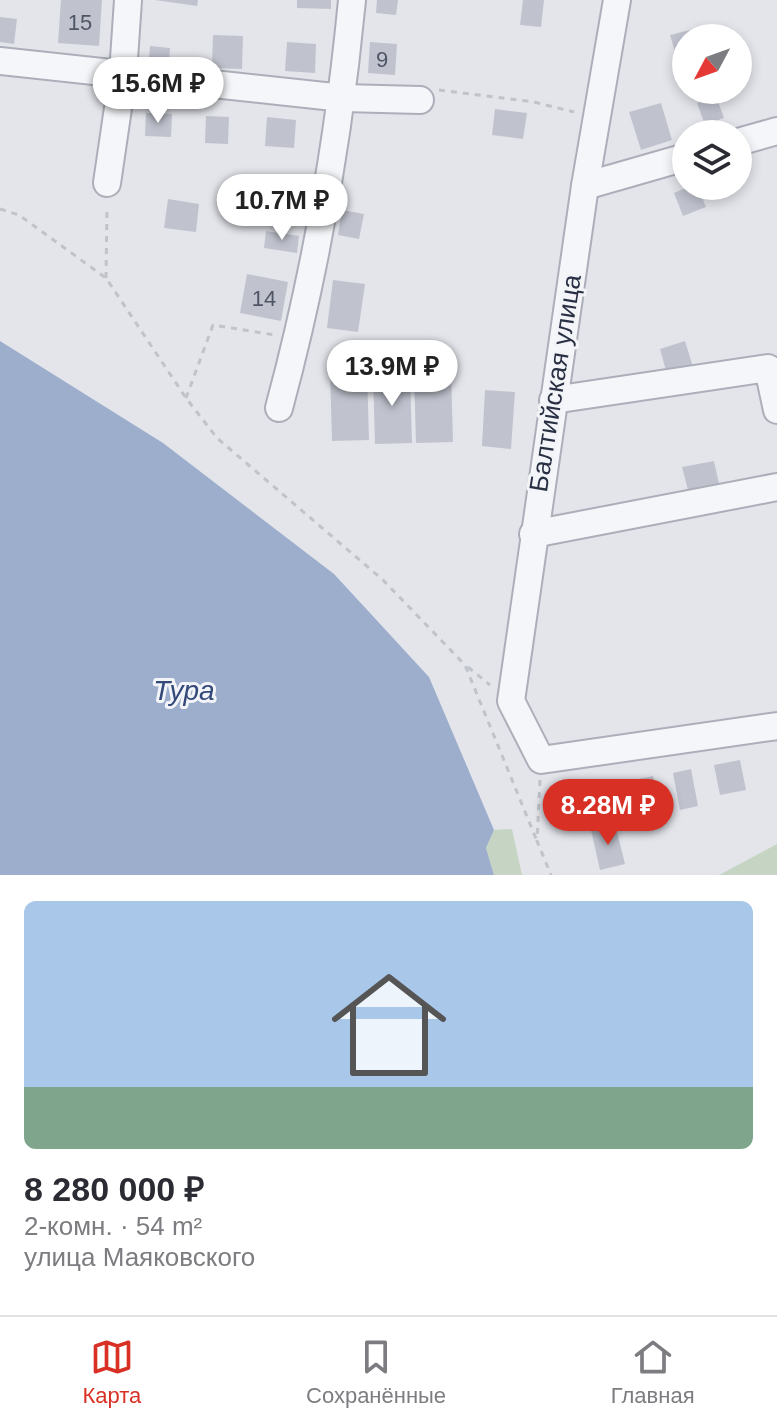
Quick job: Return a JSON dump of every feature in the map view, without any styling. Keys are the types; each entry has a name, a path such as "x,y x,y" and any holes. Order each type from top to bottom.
{"street":[{"path":"107,183 123,74 128,0"},
{"path":"279,408 298,338 343,98 352,0"},
{"name":"Балтийская улица","path":"511,701 585,186 617,0"},
{"path":"0,61 343,98 420,100"},
{"path":"752,138 777,131"},
{"path":"585,186 672,161"},
{"path":"553,400 768,368 777,410"},
{"path":"533,534 777,487"},
{"path":"511,701 541,760 777,726"}],"path":[{"path":"420,100 436,90 534,102 597,117"},
{"path":"106,278 107,183"},
{"path":"0,209 19,215 106,278 186,398 217,438 383,580 465,665 511,701"},
{"path":"186,398 213,325 298,338"},
{"path":"465,665 551,875"},
{"path":"537,841 541,760"}],"green space":[{"path":"512,829 522,875 494,875 486,848 494,830"},
{"path":"777,844 777,875 719,875"}],"water":[{"name":"Тура","path":"0,341 163,443 334,574 429,677 494,830 486,848 494,875 0,875"}],"building":[{"path":"61,0 102,0 99,46 58,43"},
{"path":"155,0 198,0 197,6"},
{"path":"297,0 331,0 331,9 297,8"},
{"path":"377,0 398,0 396,15 376,13"},
{"path":"523,0 544,0 541,27 520,25"},
{"path":"0,17 17,19 14,44 0,42"},
{"path":"213,35 243,36 242,69 212,68"},
{"path":"287,42 316,44 315,73 285,71"},
{"path":"370,42 397,44 395,75 368,73"},
{"path":"150,46 170,48 169,62 149,61"},
{"path":"661,103 672,140 641,150 629,112"},
{"path":"697,104 719,104 724,118 703,120"},
{"path":"495,109 527,113 523,139 492,135"},
{"path":"146,113 172,114 171,137 145,136"},
{"path":"206,116 229,117 228,144 205,143"},
{"path":"267,117 296,120 294,148 265,146"},
{"path":"275,195 306,199 303,226 271,222"},
{"path":"168,199 199,204 196,232 164,228"},
{"path":"677,200 703,200 706,207 683,216"},
{"path":"342,210 364,214 359,239 338,235"},
{"path":"266,231 299,236 297,253 264,248"},
{"path":"247,274 288,282 281,321 240,313"},
{"path":"333,280 365,284 358,332 327,328"},
{"path":"685,341 694,370 668,378 660,349"},
{"path":"367,370 369,440 332,441 330,371"},
{"path":"451,371 453,442 416,443 414,373"},
{"path":"410,373 412,443 375,444 373,374"},
{"path":"485,390 515,392 511,449 482,446"},
{"path":"714,461 719,484 688,490 682,467"},
{"path":"740,760 746,790 720,795 714,765"},
{"path":"691,769 698,806 680,810 673,773"},
{"path":"653,776 659,805 638,808 633,780"},
{"path":"615,824 625,864 600,870 591,830"}]}
